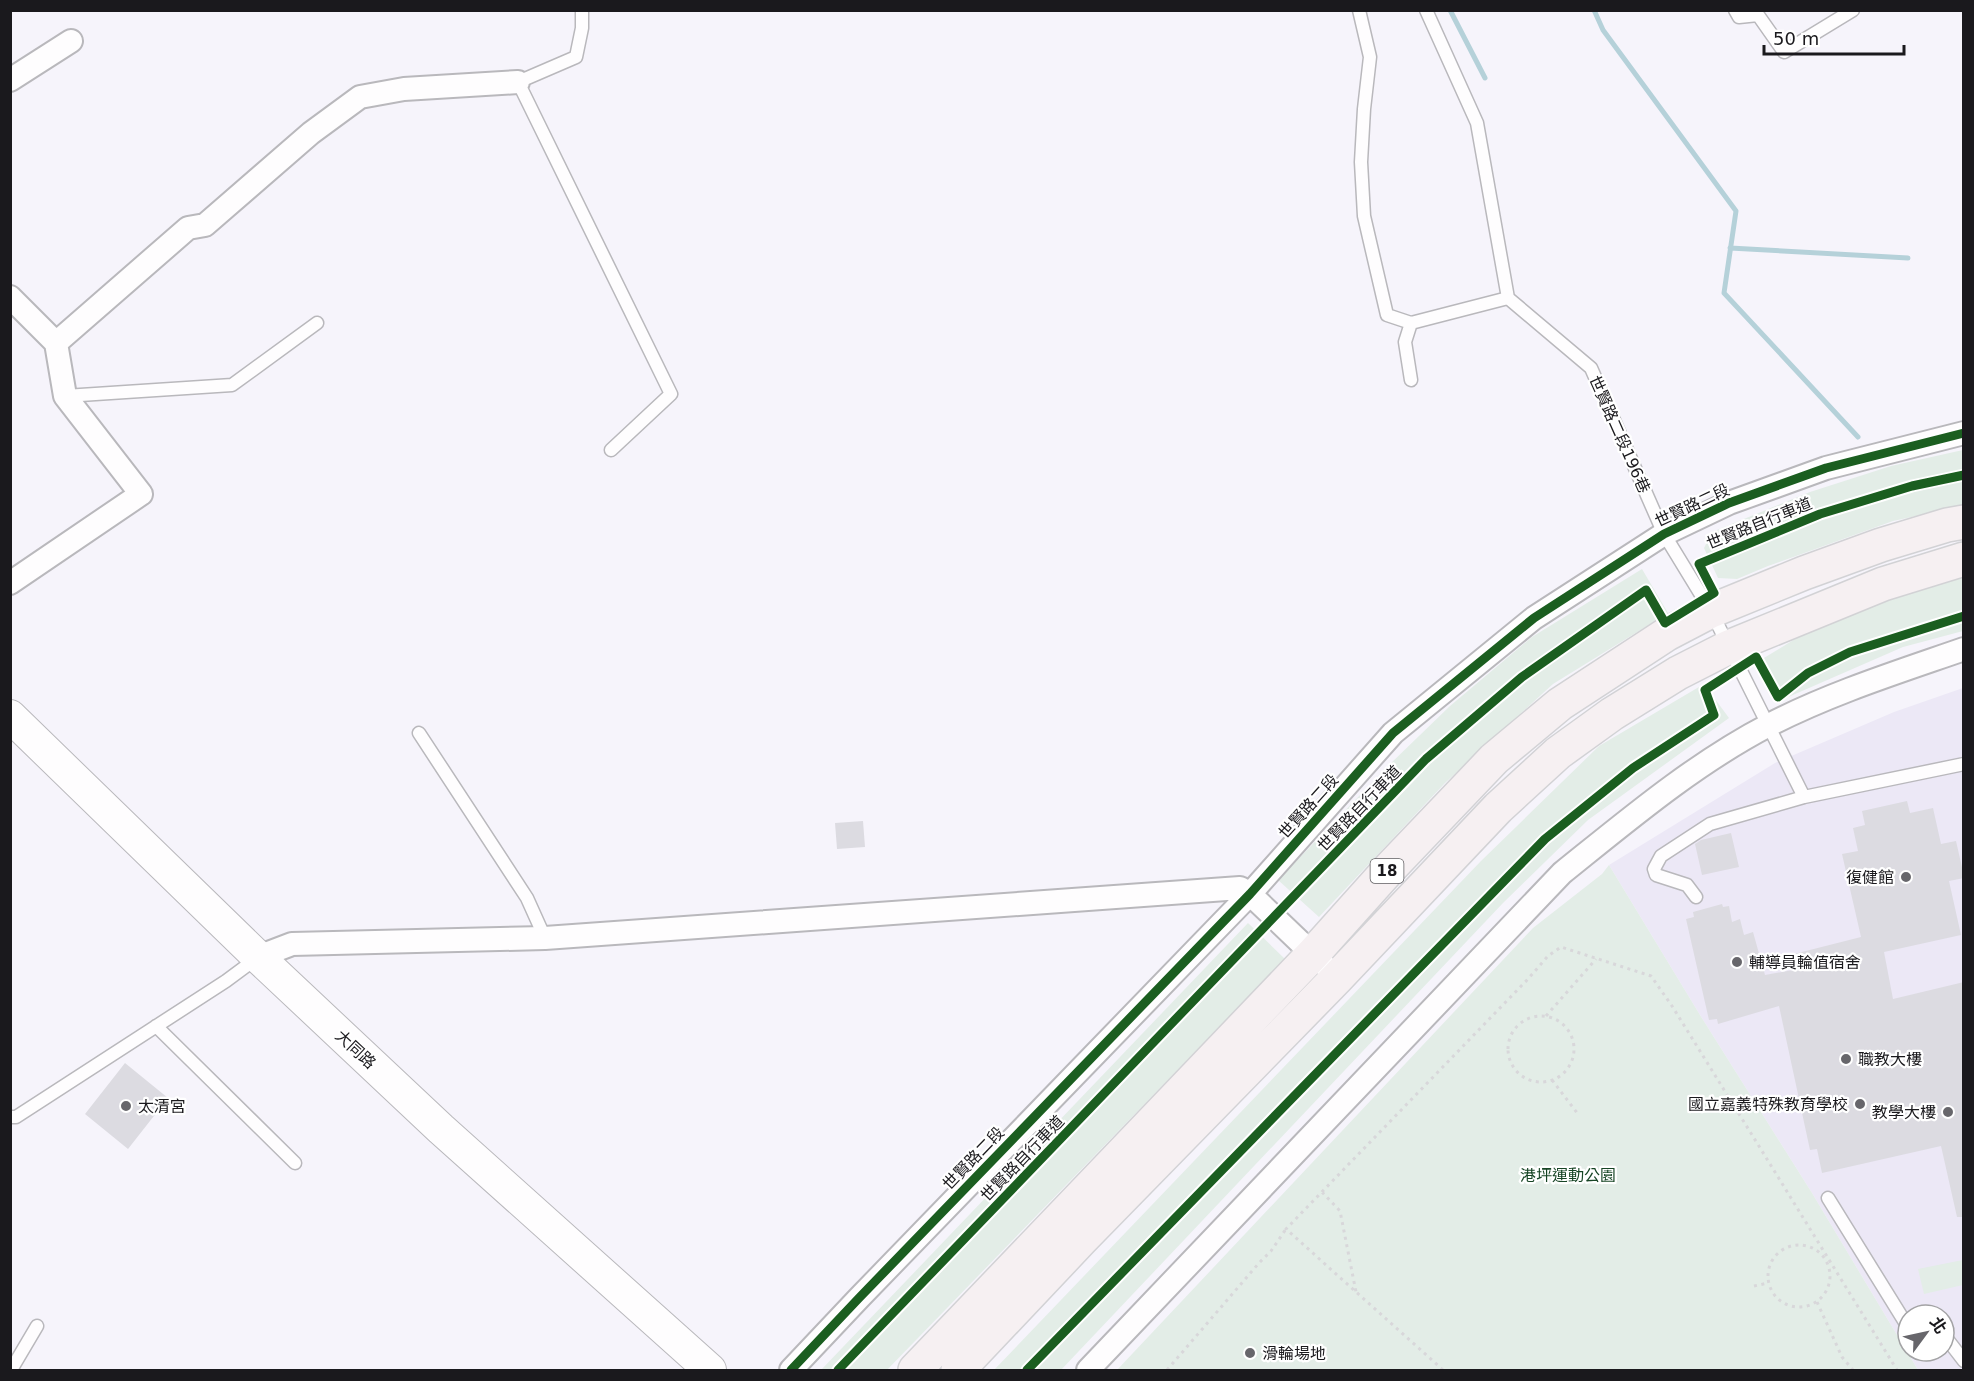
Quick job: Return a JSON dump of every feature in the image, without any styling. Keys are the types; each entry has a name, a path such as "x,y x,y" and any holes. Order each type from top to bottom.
{"main road":[{"name":"18","path":"915,1371 1313,954 1390,868 1494,759 1560,704 1667,634 1711,611 1881,545 1964,522"},
{"name":"18","path":"958,1371 1081,1240 1337,978 1498,808 1558,753 1612,714 1678,673 1729,647 1883,584 1964,560"}],"street":[{"path":"10,80 71,41"},
{"path":"56,343 188,228 205,225 311,133 360,97 404,89 518,82"},
{"path":"10,297 56,343 66,396 141,494 10,583"},
{"name":"世賢路二段","path":"791,1371 1250,894 1393,733 1534,618 1664,534 1729,503 1826,468 1964,433"},
{"path":"1088,1371 1562,873 1653,801 1716,756 1767,726 1825,697 1964,649"},
{"name":"大同路","path":"10,716 258,957 441,1129 710,1371"},
{"path":"258,957 292,944 545,938 1240,888 1250,894 1337,978"}],"lane":[{"path":"582,10 582,28 576,57 518,82 672,394 611,450"},
{"path":"1359,10 1370,57 1361,162 1364,216 1387,315 1411,323 1508,298 1477,123 1426,10"},
{"path":"1736,10 1739,17 1758,15 1784,52 1853,10"},
{"name":"世賢路二段196巷","path":"1508,298 1591,368 1664,534 1711,611 1804,797"},
{"path":"66,396 232,385 317,323"},
{"path":"1411,323 1406,342 1411,380"},
{"path":"419,733 527,898 545,938"},
{"path":"1696,897 1687,885 1656,875 1654,869 1661,856 1710,824 1804,797 1964,764"},
{"path":"10,1117 16,1117 226,981 258,957"},
{"path":"156,1026 295,1163"},
{"path":"1828,1198 1896,1308"},
{"path":"11,1371 37,1326"}],"path":[{"path":"1167,1371 1271,1251 1286,1229 1548,956 1561,947 1651,976 1672,1006 1897,1371"},
{"path":"1546,1016 1596,959"},
{"path":"1536,1016 1546,1016 1565,1026 1574,1046 1569,1066 1561,1075 1552,1080 1541,1082 1531,1080 1514,1067 1509,1056 1508,1046 1517,1026 1536,1016"},
{"path":"1552,1080 1578,1114"},
{"path":"1322,1192 1340,1211 1356,1292"},
{"path":"1286,1229 1443,1371"},
{"path":"1795,1245 1806,1245 1815,1249 1828,1265 1830,1275 1825,1294 1817,1302 1808,1306 1788,1305 1779,1300 1772,1293 1768,1283 1768,1272 1776,1254 1795,1245"},
{"path":"1754,1286 1768,1283"},
{"path":"1817,1302 1842,1356 1853,1371"}],"shaded area":[{"name":"國立嘉義特殊教育學校","path":"1963,688 1963,1370 1918,1370 1914,1363 1956,1363 1956,1303 1896,1303 1896,1333 1609,865 1775,763 1894,712"}],"green space":[{"path":"1963,450 1963,506 1893,521 1737,579 1718,578 1704,548 1712,532 1810,492 1891,466"},
{"path":"1642,569 1668,613 1553,684 1445,783 1319,917 1278,880 1388,766 1450,706 1532,637"},
{"path":"1963,576 1963,631 1903,647 1777,702 1759,661 1795,639 1878,603"},
{"path":"1704,684 1729,718 1588,820 1503,903 1061,1370 994,1370 1481,861 1599,746"},
{"name":"港坪運動公園","path":"1609,865 1812,1193 1896,1333 1896,1363 1914,1363 1918,1370 1117,1370 1533,928 1602,874"},
{"path":"1248,923 1285,959 887,1370 821,1370"},
{"path":"1963,1260 1963,1285 1924,1294 1918,1269"}],"building":[{"path":"1907,801 1910,813 1933,808 1941,844 1956,841 1964,876 1964,878 1949,881 1961,935 1884,952 1893,999 1964,982 1964,1217 1957,1217 1941,1146 1822,1173 1817,1149 1810,1150 1779,1006 1718,1024 1717,1019 1709,1020 1686,919 1694,917 1693,912 1722,904 1723,907 1729,906 1732,922 1740,919 1744,935 1753,932 1765,975 1793,970 1790,955 1861,937 1842,854 1858,851 1853,828 1865,825 1862,811"},
{"path":"863,821 865,847 837,849 835,823"},
{"path":"1731,833 1739,867 1702,875 1695,844 1701,840"},
{"name":"太清宮","path":"125,1063 168,1098 128,1149 85,1114"}],"waterway":[{"path":"1450,10 1485,78"},
{"path":"1594,10 1603,30 1736,211 1724,293 1858,437"},
{"path":"1730,248 1908,258"}],"cycle path":[{"name":"世賢路自行車道","path":"791,1370 1250,894 1393,733 1534,618 1664,534 1729,503 1826,468 1964,433"},
{"name":"世賢路自行車道","path":"838,1370 1426,759 1522,677 1646,590 1665,623 1714,593 1699,564 1820,514 1912,486 1964,475"},
{"path":"1027,1370 1545,839 1633,768 1714,715 1705,690 1756,657 1778,697 1808,673 1850,652 1964,616"}],"place":[{"name":"復健館","path":"1906,877"},
{"name":"輔導員輪值宿舍","path":"1737,962"},
{"name":"職教大樓","path":"1846,1059"},
{"name":"國立嘉義特殊教育學校","path":"1860,1104"},
{"name":"太清宮","path":"126,1106"},
{"name":"教學大樓","path":"1948,1112"},
{"name":"滑輪場地","path":"1250,1353"}]}
